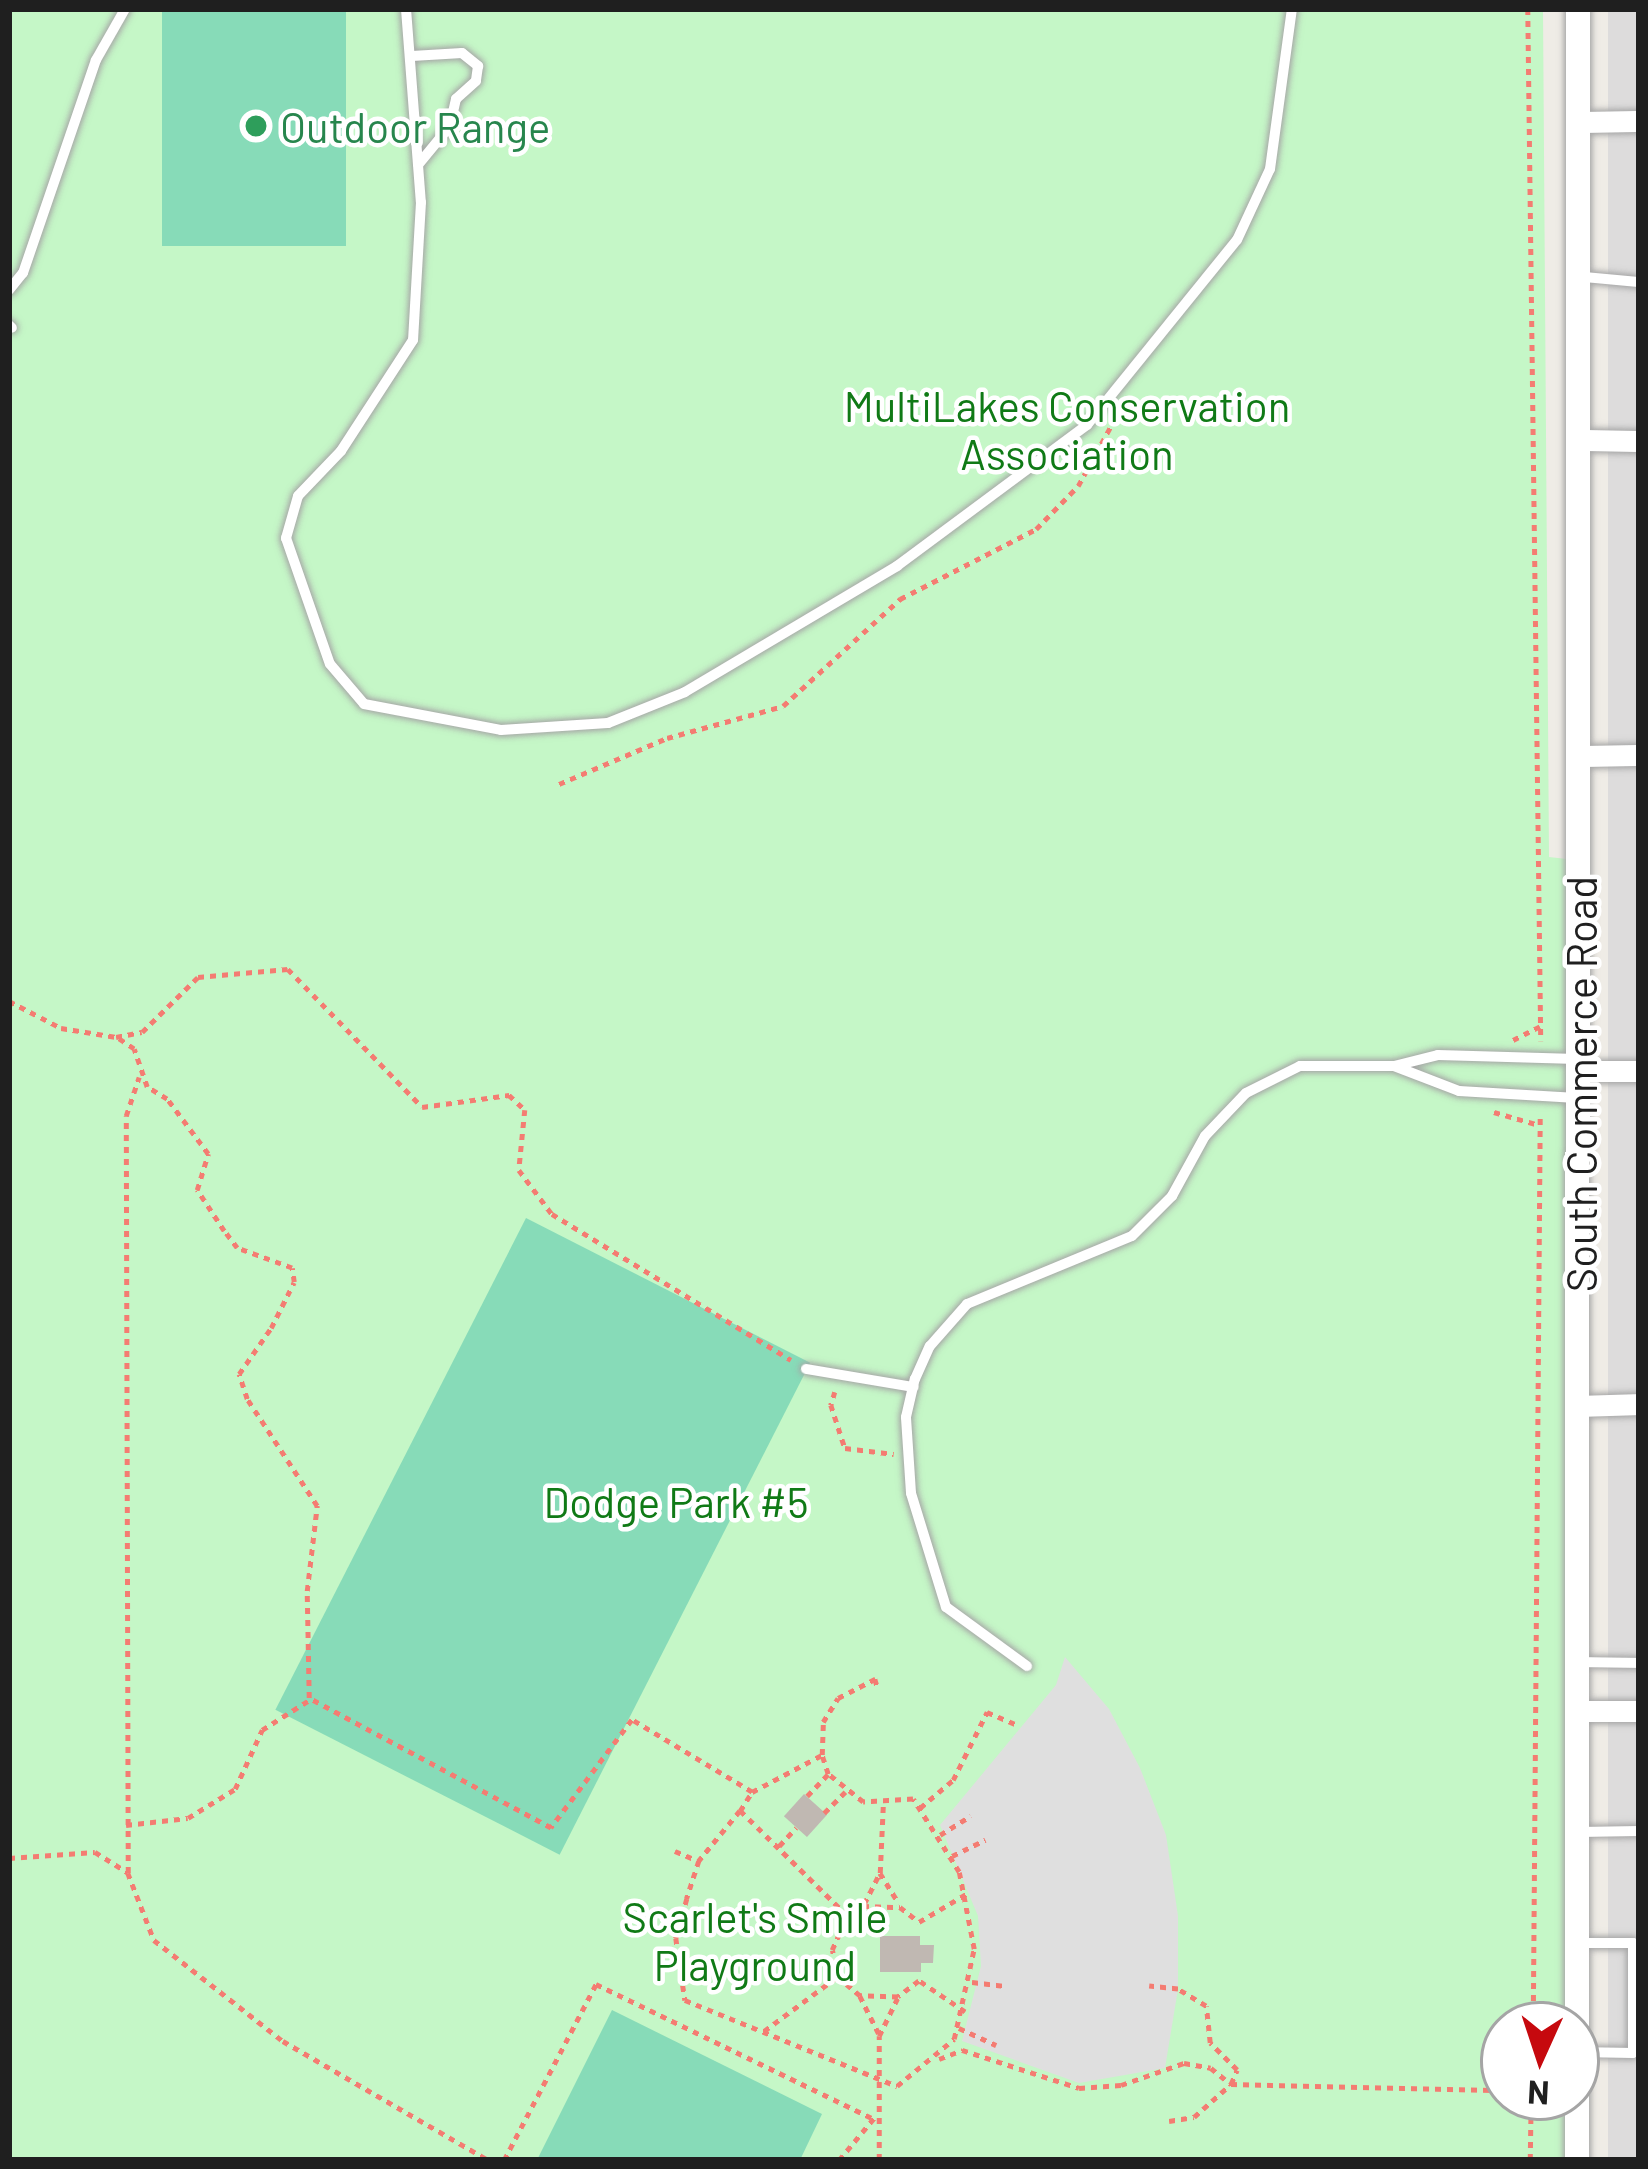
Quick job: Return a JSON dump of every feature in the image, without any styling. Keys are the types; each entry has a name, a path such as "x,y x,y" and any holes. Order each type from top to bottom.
{"street":[{"name":"South Commerce Road","path":"1578,9 1584,278 1578,2001"},
{"path":"1580,122 1639,121"},
{"path":"1582,440 1639,441"},
{"path":"1581,756 1639,755"},
{"path":"1580,1065 1639,1071"},
{"path":"1580,1406 1639,1404"},
{"path":"1580,1711 1639,1712"},
{"name":"South Commerce Road","path":"1577,2121 1577,2160"}],"lane":[{"path":"9,290 23,272 96,60 125,9"},
{"path":"406,9 422,277 413,340 341,451 298,496 286,538 330,664 364,704 501,730 608,724 753,656 897,566 1087,425 1237,240 1270,169 1292,9"},
{"path":"412,56 462,53 478,66 476,81 456,99 450,126 418,165"},
{"path":"1584,278 1639,282"},
{"path":"1027,1666 946,1607 906,1456 913,1388 930,1346 968,1304 1085,1258 1153,1219 1204,1136 1246,1093 1300,1066 1394,1066 1438,1055 1580,1065"},
{"path":"1394,1066 1486,1095 1580,1098"},
{"path":"806,1369 913,1388"},
{"path":"1580,1662 1639,1663"},
{"path":"1580,1832 1639,1831"},
{"path":"1579,1943 1633,1943 1633,2053 1600,2052"}],"path":[{"path":"1528,9 1541,1040"},
{"path":"559,784 667,737 783,706 899,599 1036,530 1064,505 1122,402"},
{"path":"9,1000 61,1028 116,1037 142,1032 198,977 288,968 317,1007 422,1107 509,1095 524,1109 519,1170 552,1214 806,1369"},
{"path":"116,1037 134,1049 140,1075 208,1154 197,1190 224,1232 237,1248 292,1268 294,1282 272,1328 239,1374 247,1399 317,1506 307,1591 310,1699"},
{"path":"140,1075 126,1116 128,1873 154,1940 283,2041 488,2160"},
{"path":"1486,1095 1490,1110 1505,1120 1539,1122 1533,2001"},
{"path":"840,1375 831,1405 845,1448 906,1456"},
{"path":"822,1755 752,1792 699,1861 676,1938 685,2000 898,2086 934,2060 959,2028 972,1982 966,1894 940,1834 913,1799 883,1806 845,1792 827,1774 823,1722 838,1698 875,1679 878,1690"},
{"path":"310,1699 550,1828 632,1720 752,1792"},
{"path":"126,1825 188,1818 235,1789 262,1730 310,1699"},
{"path":"920,1808 952,1780 987,1712 1017,1725"},
{"path":"807,1796 827,1774"},
{"path":"824,1813 845,1792"},
{"path":"879,2160 879,2036 860,1996 837,1977 832,1950 847,1916 863,1906 880,1873 883,1806"},
{"path":"740,1811 847,1916"},
{"path":"940,1834 971,1816"},
{"path":"777,1848 796,1828"},
{"path":"952,1856 985,1840"},
{"path":"675,1851 699,1861"},
{"path":"9,1858 95,1852 128,1873"},
{"path":"880,1873 901,1907 919,1922 966,1894"},
{"path":"863,1906 901,1907"},
{"path":"764,2031 837,1977"},
{"path":"879,2036 898,1997 919,1981 965,2012"},
{"path":"972,1982 1003,1986"},
{"path":"504,2160 596,1984 876,2116"},
{"path":"1149,1986 1178,1989 1206,2006 1210,2043 1237,2070 1232,2084 1194,2116 1169,2122"},
{"path":"860,1996 898,1997"},
{"path":"959,2028 995,2044"},
{"path":"934,2060 962,2050 1079,2088 1121,2085 1184,2063 1211,2068 1232,2084 1480,2089"},
{"path":"839,2160 876,2116"},
{"path":"1530,2160 1531,2121"}],"shaded area":[{"path":"1608,9 1639,9 1639,2160 1608,2160"},
{"path":"1065,1657 1109,1709 1140,1768 1166,1835 1178,1916 1178,1989 1165,2068 1079,2083 962,2041 981,1966 978,1916 940,1825 1056,1685"}],"green space":[{"name":"Dodge Park #5","path":"9,9 1543,9 1549,857 1576,860 1569,2001 1480,2001 1480,2121 1569,2121 1568,2160 9,2160"},
{"name":"Outdoor Range","path":"162,9 346,9 346,246 162,246"},
{"path":"526,1218 810,1363 560,1855 275,1710"},
{"path":"612,2010 822,2114 800,2160 537,2160"}],"building":[{"path":"804,1794 827,1815 807,1837 784,1816"},
{"path":"880,1936 920,1936 920,1945 934,1945 933,1963 921,1963 921,1972 880,1972"}],"place":[{"name":"Outdoor Range","path":"256,126"}],"park label":[{"name":"MultiLakes Conservation Association","path":"1067,429"},
{"name":"Scarlet's Smile Playground","path":"755,1940"}]}
